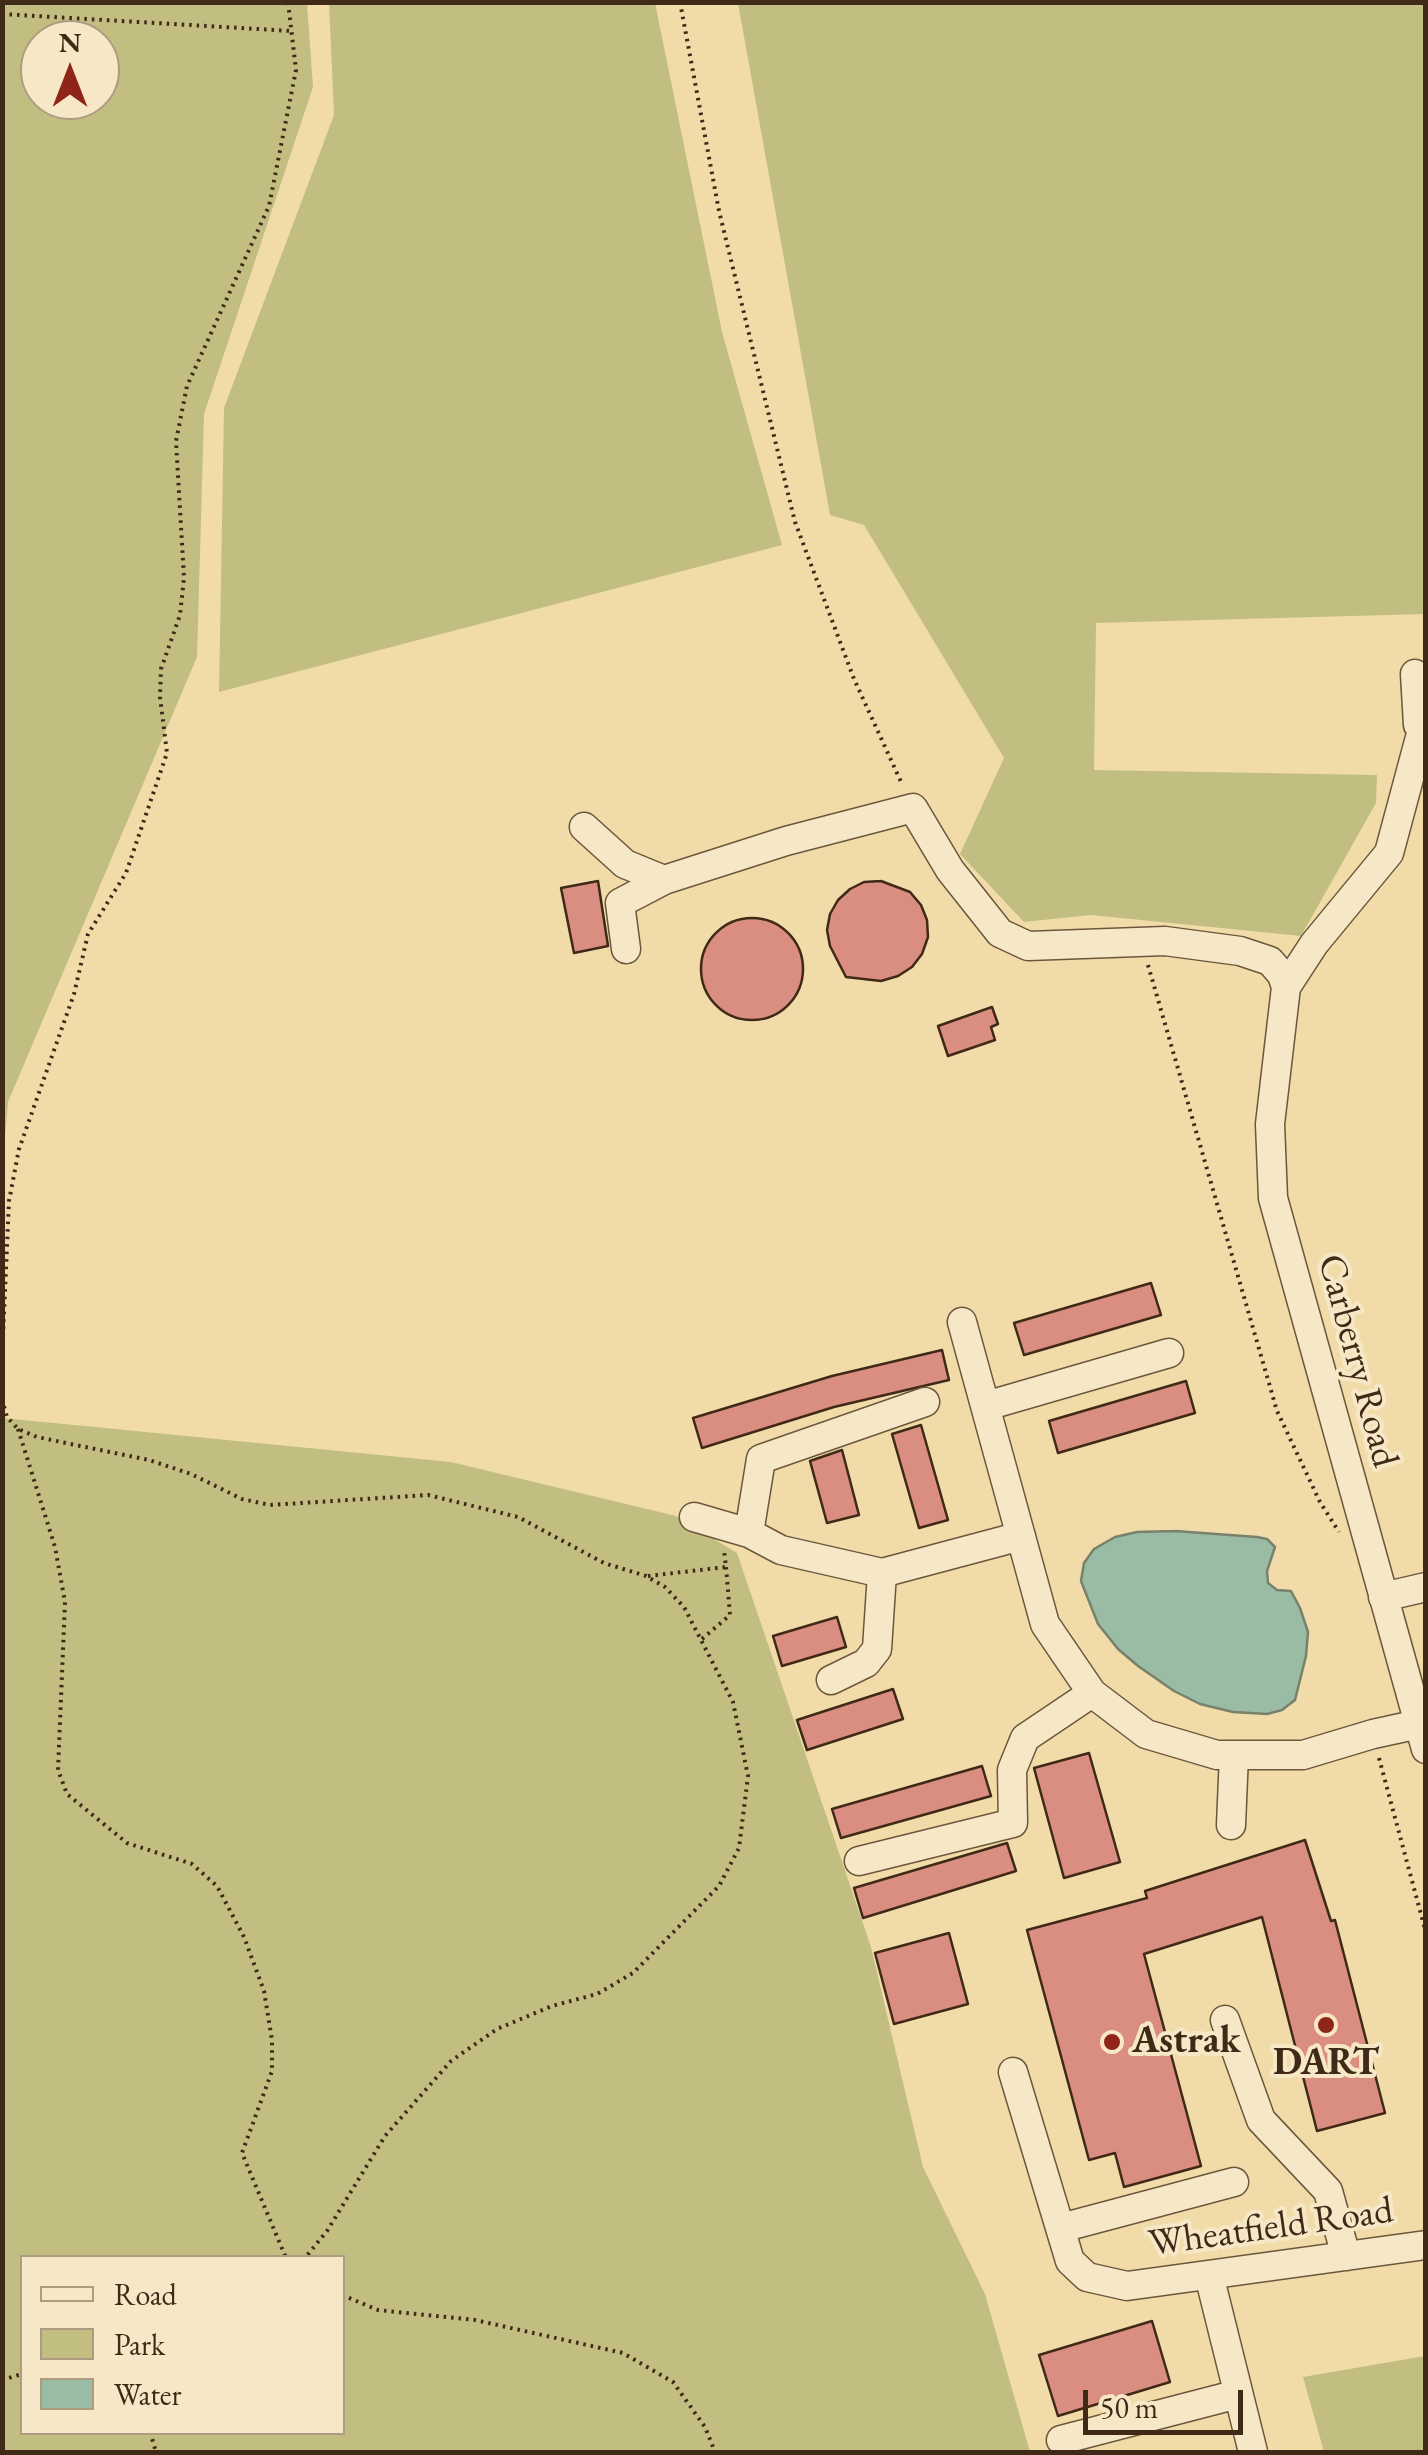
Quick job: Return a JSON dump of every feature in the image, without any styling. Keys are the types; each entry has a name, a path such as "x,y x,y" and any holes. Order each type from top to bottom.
{"street":[{"path":"1286,987 1314,944 1389,853 1424,732 1418,725 1415,674"},
{"path":"626,949 620,904 664,880 913,808 950,870 1000,933 1028,946 1165,941 1240,952 1270,961 1286,987"},
{"path":"584,827 626,864 664,880"},
{"name":"Carberry Road","path":"1286,987 1270,1124 1274,1198 1422,1737"},
{"path":"962,1322 1045,1624 1092,1693 1146,1734 1217,1755 1302,1755 1372,1734 1422,1737"},
{"path":"986,1406 1169,1353"},
{"path":"735,1529 761,1459 925,1402"},
{"path":"694,1517 735,1529 781,1550 882,1573 1021,1536"},
{"path":"832,1680 866,1663 877,1649 882,1573"},
{"path":"1383,1596 1426,1587"},
{"path":"860,1861 1014,1823 1012,1770 1026,1738 1092,1693"},
{"path":"1230,1825 1234,1755"},
{"path":"1226,2020 1261,2120 1328,2191 1346,2256"},
{"path":"1013,2072 1062,2228 1234,2182"},
{"name":"Wheatfield Road","path":"1062,2228 1070,2261 1087,2277 1127,2286 1426,2245"},
{"path":"1208,2275 1253,2452"},
{"path":"1062,2440 1238,2394"}],"path":[{"path":"2,1359 10,1201 19,1149 74,994 88,934 126,873 168,753 160,697 161,669 180,616 184,578 176,441 187,386 269,206 296,70 288,2"},
{"path":"680,2 719,212 796,522 854,679 913,808"},
{"path":"2,14 292,30"},
{"path":"1141,942 1277,1411 1320,1502 1347,1541"},
{"path":"2,1400 7,1417 36,1437 149,1460 192,1474 242,1499 270,1504 428,1495 518,1517 604,1563 666,1586 684,1606 733,1702 748,1776 739,1848 719,1886 634,1973 596,1994 552,2006 498,2028 451,2061 386,2136 327,2231 307,2255"},
{"path":"18,1428 55,1547 65,1602 58,1770 67,1794 127,1843 192,1864 217,1886 244,1937 264,1991 272,2040 272,2071 242,2153 285,2255"},
{"path":"701,1640 730,1615 726,1567 735,1529"},
{"path":"646,1576 726,1567"},
{"path":"1372,1734 1426,1933"},
{"path":"345,2296 378,2310 474,2320 624,2353 672,2382 706,2427 714,2452"}],"green space":[{"path":"3,2 307,3 313,87 204,414 197,657 8,1102 3,1160"},
{"path":"329,3 655,3 722,332 782,545 219,692 224,408 334,115"},
{"path":"738,3 1425,3 1425,614 1096,623 1094,770 1377,775 1376,803 1301,936 1091,915 1024,922 960,854 1004,758 864,525 830,515"},
{"path":"3,1418 451,1462 676,1516 737,1553 871,1947 923,2167 985,2294 1030,2452 3,2452"},
{"path":"1425,2356 1425,2452 1324,2452 1303,2377"}],"water":[{"path":"1137,1532 1257,1537 1267,1539 1275,1547 1267,1571 1268,1583 1277,1590 1291,1591 1308,1632 1295,1700 1282,1710 1267,1714 1233,1712 1200,1704 1138,1666 1098,1624 1081,1581 1084,1563 1094,1549 1115,1537"}],"building":[{"path":"598,881 608,946 574,953 561,888"},
{"path":"881,881 910,892 921,905 928,937 922,954 898,976 881,981 846,977 830,946 830,914 850,889 864,882"},
{"path":"752,918 771,922 788,933 799,950 803,969 799,988 788,1005 771,1016 752,1020 733,1016 716,1005 705,988 701,969 705,950 716,933 733,922"},
{"path":"992,1007 998,1024 991,1027 995,1040 948,1056 938,1026"},
{"path":"1151,1283 1161,1315 1024,1355 1014,1323"},
{"path":"942,1350 949,1380 834,1407 702,1448 693,1418 832,1376"},
{"path":"1186,1381 1195,1413 1058,1453 1049,1421"},
{"path":"921,1425 948,1520 919,1528 892,1434"},
{"path":"842,1450 859,1515 827,1523 810,1461"},
{"path":"837,1617 846,1647 782,1666 773,1636"},
{"path":"893,1689 903,1719 807,1750 797,1720"},
{"path":"1089,1753 1120,1862 1064,1878 1034,1768"},
{"path":"982,1766 991,1796 841,1838 832,1809"},
{"path":"1305,1840 1331,1921 1335,1920 1385,2113 1317,2131 1262,1917 1144,1954 1201,2166 1124,2187 1115,2153 1089,2160 1027,1930 1147,1898 1145,1891"},
{"path":"1007,1843 1016,1871 863,1918 854,1888"},
{"path":"949,1933 968,2004 894,2024 875,1953"},
{"path":"1152,2321 1170,2382 1058,2416 1039,2355"}],"place":[{"name":"DART","path":"1326,2025"},
{"name":"Astrak","path":"1112,2042"}]}
